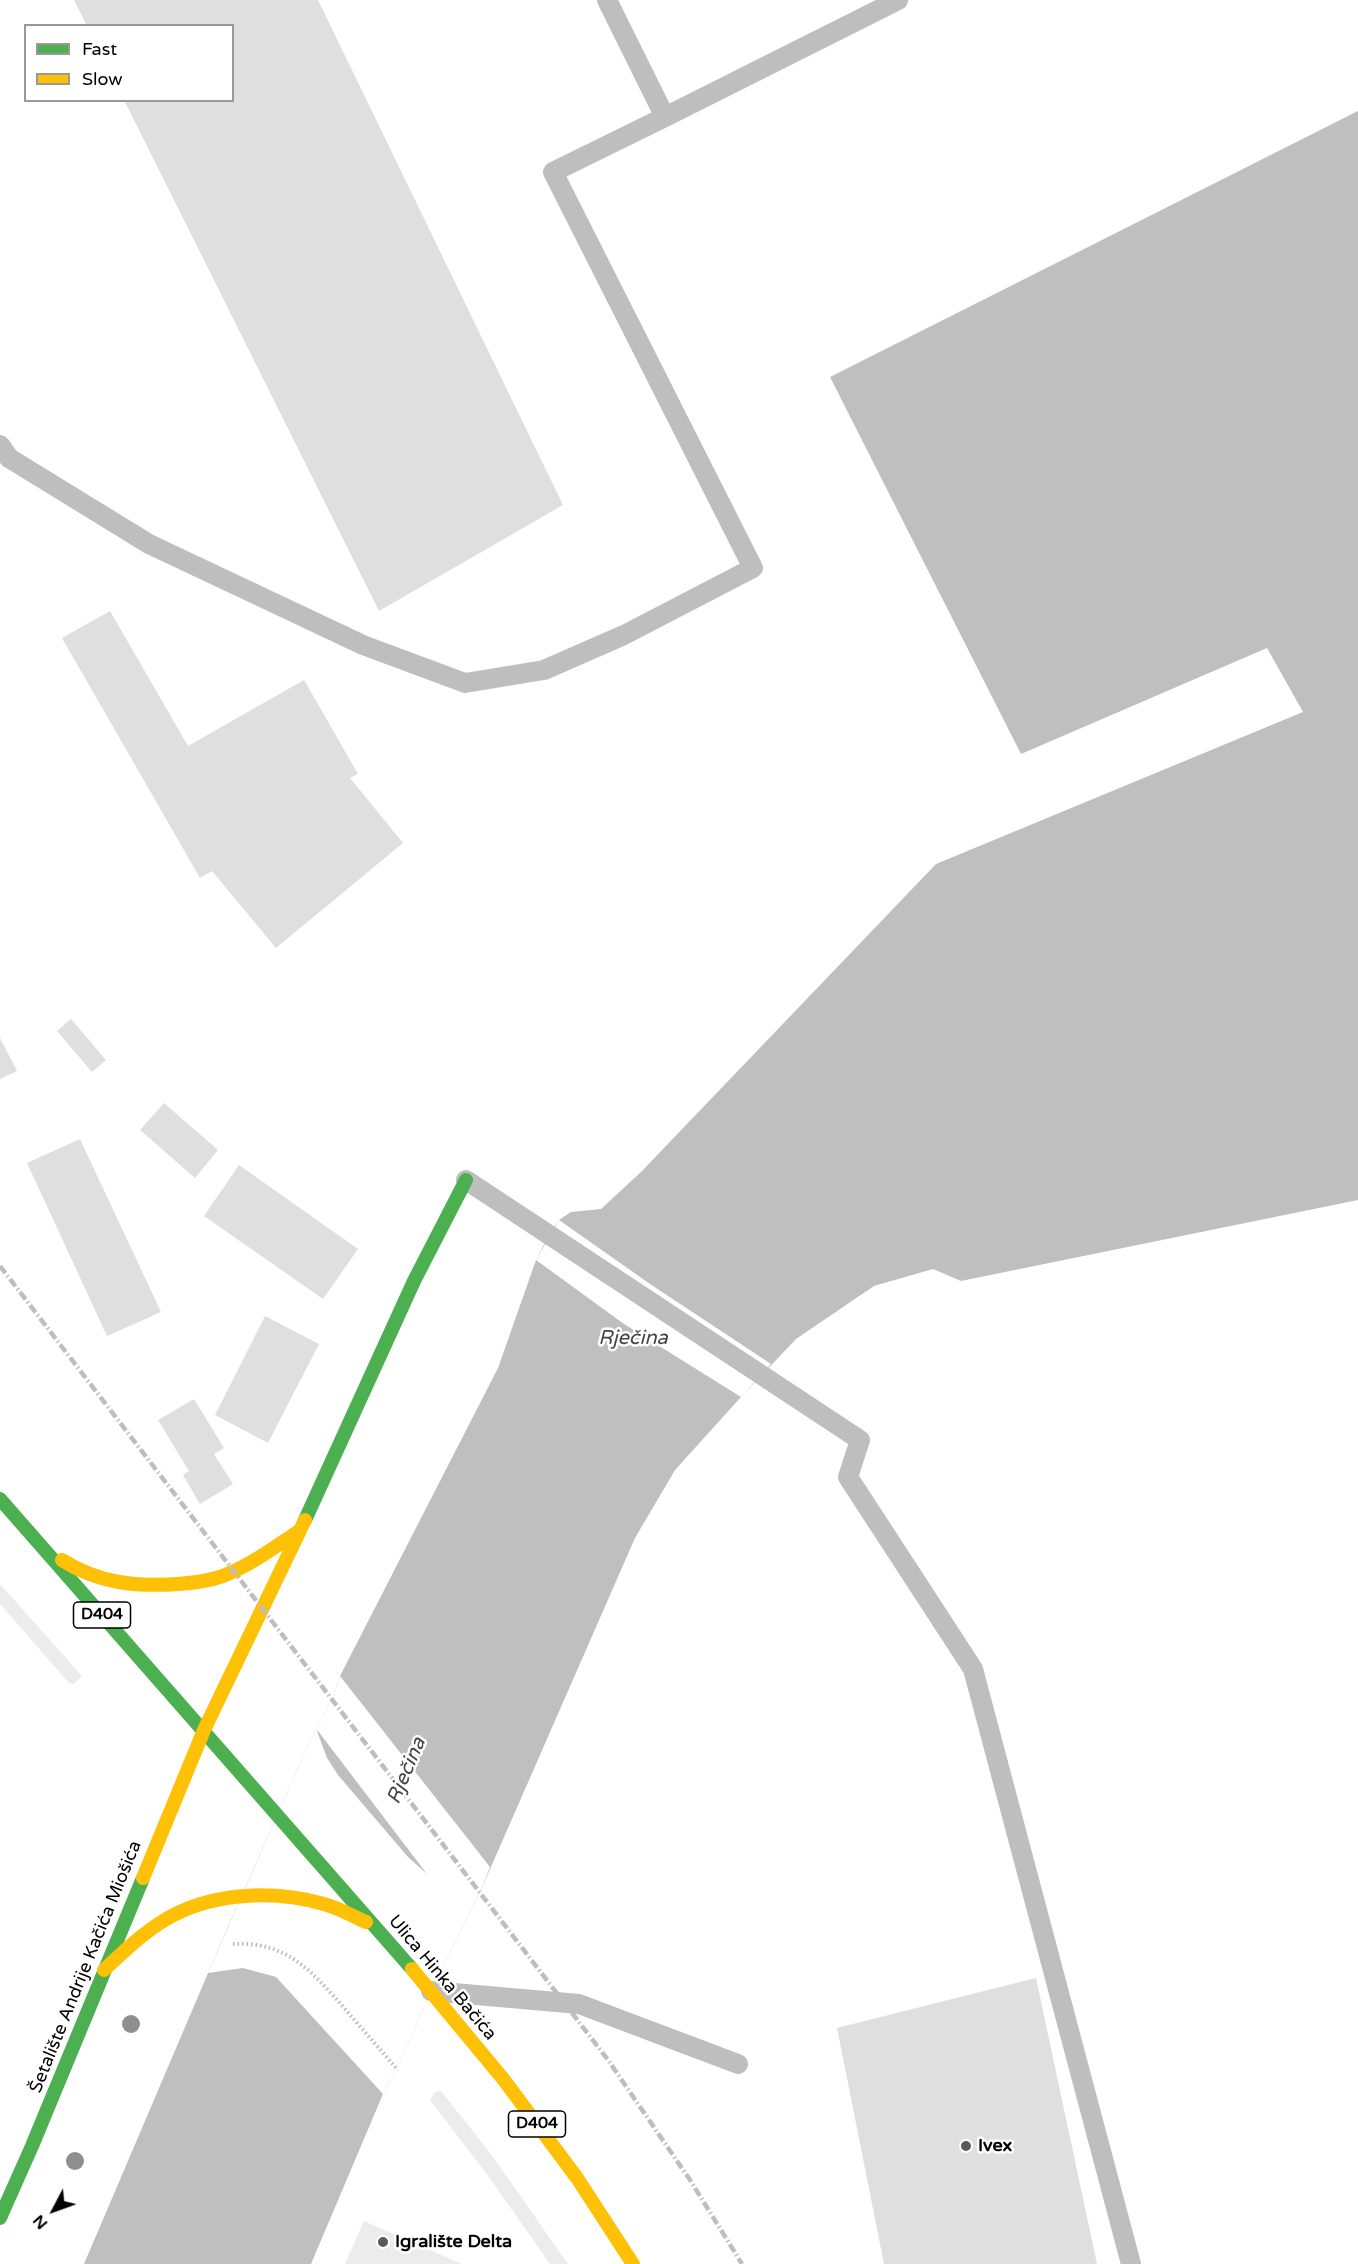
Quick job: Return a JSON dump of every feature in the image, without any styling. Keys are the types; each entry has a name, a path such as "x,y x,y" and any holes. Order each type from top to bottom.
{"main road":[{"name":"Šetalište Andrije Kačića Miošića","path":"0,2218 204,1730 414,1281 466,1180"},
{"name":"D404","path":"0,1499 204,1730"},
{"path":"39,1544 76,1570 112,1584 153,1586 212,1579 267,1553 299,1531"},
{"name":"Ulica Hinka Bačića","path":"204,1730 431,1991 504,2080 577,2178 633,2264"},
{"path":"104,1970 155,1926 181,1911 242,1896 292,1897 325,1904 375,1927"}],"lane":[{"path":"607,0 664,117"},
{"path":"0,445 9,458 149,544 363,645 465,683 544,670 624,635 753,567 554,172 898,0"},
{"path":"466,1180 860,1440 848,1476 973,1669 1131,2264"},
{"path":"431,1991 579,2004 738,2064"}],"path":[{"path":"230,1944 250,1943 281,1951 309,1969 397,2069"}],"shaded area":[{"path":"0,1584 82,1676 74,1684 69,1683 0,1604"},
{"path":"441,2091 491,2154 568,2264 550,2264 489,2177 430,2100 435,2092"},
{"name":"Igralište Delta","path":"364,2221 462,2264 345,2264"}],"water":[{"name":"Rječina","path":"1358,111 1358,1200 961,1281 933,1269 874,1286 796,1339 675,1470 635,1538 480,1892 383,2094 311,2264 84,2264 308,1745 332,1698 340,1676 498,1368 536,1260 559,1220 571,1212 601,1209 641,1172 936,864 1303,712 1267,648 1021,754 830,377"}],"pier":[{"path":"559,1220 650,1284 771,1364 741,1397 624,1324 536,1260"},
{"path":"340,1676 490,1867 397,2069 383,2094 276,1977 243,1968 208,1973 308,1745 332,1698","holes":["318,1731 427,1874 408,1857 338,1775 327,1758"]}],"building":[{"path":"74,0 318,0 563,505 379,611 125,102 234,102 234,24 86,24"},
{"path":"110,611 188,746 304,680 358,774 350,778 403,843 276,948 212,871 200,878 62,638"},
{"path":"71,1019 106,1060 92,1072 57,1031"},
{"path":"0,1038 17,1071 0,1079"},
{"path":"164,1103 218,1150 195,1178 140,1130"},
{"path":"80,1139 161,1312 107,1336 27,1163"},
{"path":"239,1165 358,1249 323,1299 204,1216"},
{"path":"265,1316 319,1344 268,1443 215,1415"},
{"path":"194,1399 224,1448 214,1454 233,1484 200,1504 183,1475 189,1471 158,1420"},
{"name":"Ivex","path":"1036,1978 1097,2264 884,2264 837,2028"}],"railway":[{"path":"0,1266 608,2060 690,2180 742,2264"}],"traffic: fast":[{"path":"305,1520 414,1281 466,1180"},
{"path":"0,1499 412,1969"},
{"path":"0,2218 143,1878"}],"traffic: slow":[{"path":"143,1878 204,1730 305,1520"},
{"path":"62,1560 89,1574 117,1582 147,1585 195,1582 233,1572 299,1531"},
{"path":"104,1970 159,1923 186,1909 224,1898 265,1895 305,1900 330,1906 366,1922"},
{"path":"412,1969 504,2080 577,2178 633,2264"}],"place":[{"name":"Ivex","path":"966,2146"},
{"name":"Igralište Delta","path":"383,2242"}]}
